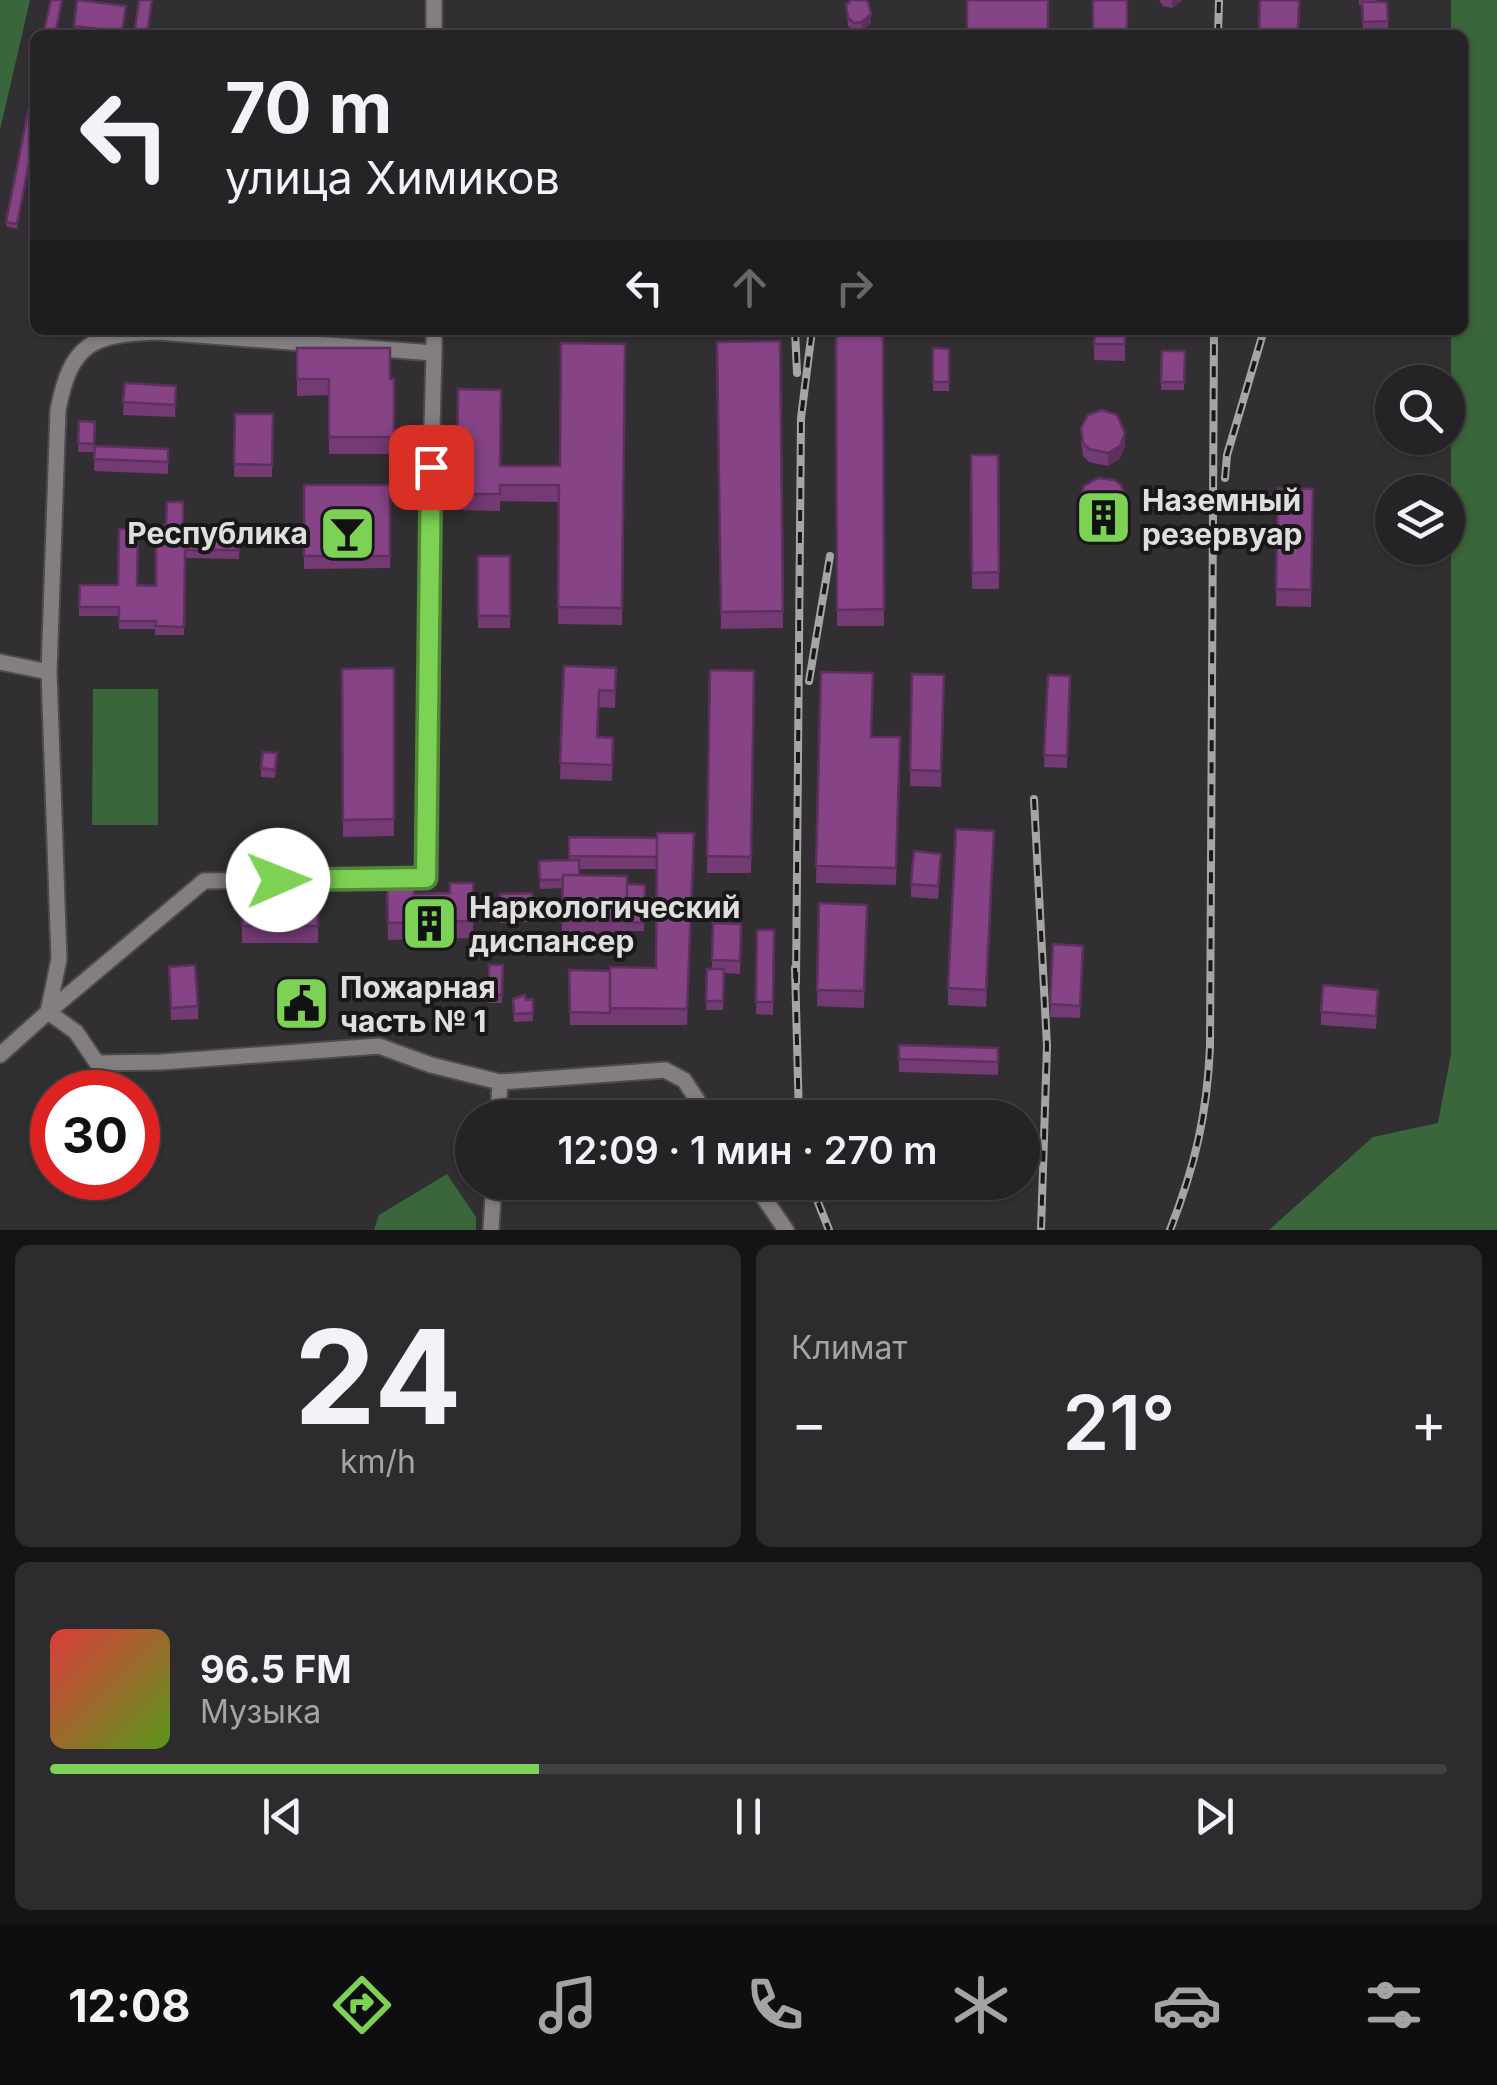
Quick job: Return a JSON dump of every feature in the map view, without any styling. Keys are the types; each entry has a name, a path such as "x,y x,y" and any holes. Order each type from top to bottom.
{"street":[{"path":"434,0 434,30"},
{"path":"48,1012 59,959 49,672 58,410 64,376 78,354 114,335"},
{"path":"194,335 434,353"},
{"path":"0,1055 204,881 426,878 434,335"},
{"path":"0,662 49,672"},
{"path":"48,1012 76,1032 98,1062 162,1062 379,1046 500,1082 665,1070 684,1080 697,1100"},
{"path":"499,1100 500,1082"},
{"path":"491,1230 493,1200"},
{"path":"766,1200 786,1230"}],"green space":[{"path":"0,0 30,0 0,130"},
{"path":"1451,0 1497,0 1497,1230 1269,1230 1373,1137 1438,1123 1451,1054 1451,565 1465,565 1465,475 1451,475 1451,455 1465,455 1465,365 1451,365 1451,335 1468,335 1468,30 1451,30"},
{"path":"93,689 158,689 158,825 92,825"},
{"path":"447,1174 455,1186 455,1200 465,1200 476,1217 476,1230 374,1230 379,1215"}],"building":[{"path":"51,0 62,0 56,30 44,30"},
{"path":"77,0 126,6 122,30 74,26"},
{"path":"139,0 152,0 148,30 135,30"},
{"path":"851,0 868,2 871,14 862,22 854,23 848,18 846,5"},
{"path":"967,0 1048,0 1048,30 967,30"},
{"path":"1093,0 1127,0 1127,30 1093,30"},
{"path":"1260,0 1299,0 1298,30 1259,30"},
{"path":"1362,2 1387,2 1388,21 1363,22"},
{"path":"30,102 30,158 17,224 6,222"},
{"path":"836,335 883,335 884,609 837,610"},
{"path":"1095,335 1125,335 1125,344 1094,344"},
{"path":"780,341 783,611 721,612 717,342"},
{"path":"561,343 625,344 622,608 558,607 559,485 500,485 500,494 457,494 458,389 501,390 500,466 560,466"},
{"path":"297,348 390,348 394,437 329,437 329,379 297,379"},
{"path":"933,348 949,349 949,382 933,382"},
{"path":"1162,351 1185,351 1184,382 1161,382"},
{"path":"125,383 176,386 175,405 123,402"},
{"name":"Наземный резервуар","path":"1102,410 1117,415 1125,433 1120,446 1108,453 1089,449 1083,443 1081,428 1088,415"},
{"path":"235,414 273,414 272,465 234,464"},
{"path":"79,421 95,422 94,444 78,443"},
{"path":"95,446 168,449 168,462 94,459"},
{"path":"971,455 998,455 999,572 972,573"},
{"name":"Наземный резервуар","path":"1098,478 1121,485 1127,500 1121,516 1109,524 1087,520 1079,500 1084,486"},
{"name":"Республика","path":"304,485 390,485 390,556 304,556"},
{"path":"1278,488 1313,489 1311,590 1276,589"},
{"path":"167,502 183,502 183,528 240,528 239,550 185,550 184,627 155,626 156,621 119,621 119,607 79,607 80,585 118,585 119,529 138,529 137,585 156,586 156,525 166,525"},
{"path":"478,556 510,556 510,616 478,616"},
{"path":"564,666 616,668 615,691 599,690 597,737 613,738 612,765 560,763"},
{"path":"394,668 394,819 343,820 342,669"},
{"path":"710,670 754,671 751,857 707,856"},
{"path":"821,672 873,673 871,737 900,737 896,868 816,866"},
{"path":"912,674 944,675 941,771 910,770"},
{"path":"1048,675 1070,676 1067,756 1044,755"},
{"path":"263,752 277,753 275,770 261,768"},
{"path":"956,829 994,831 986,990 948,988"},
{"path":"657,833 694,833 687,1009 610,1008 610,967 656,968"},
{"path":"569,837 657,838 657,857 569,856"},
{"path":"914,851 941,854 938,886 911,884"},
{"path":"579,860 579,875 540,880 539,861"},
{"path":"563,875 627,876 627,921 562,921"},
{"path":"414,883 414,894 450,893 450,883 473,883 473,921 388,923 387,884"},
{"path":"627,884 645,885 644,923 627,922"},
{"path":"242,885 318,885 318,926 242,926"},
{"path":"532,893 533,913 500,915 500,894"},
{"path":"819,903 867,905 864,991 817,990"},
{"path":"713,923 741,924 740,961 712,960"},
{"path":"757,930 774,930 773,1002 756,1002"},
{"path":"1053,944 1083,946 1080,1006 1050,1004"},
{"path":"195,965 198,1006 171,1008 169,967"},
{"path":"489,965 503,965 502,995 489,995"},
{"path":"707,969 724,969 723,1001 706,1001"},
{"path":"569,970 610,971 610,1013 570,1012"},
{"path":"1323,985 1378,990 1376,1016 1321,1012"},
{"path":"525,995 526,1000 533,999 533,1013 514,1014 513,999"},
{"path":"899,1045 998,1048 998,1062 899,1059"}],"railway":[{"path":"1218,30 1219,0"},
{"path":"795,335 797,373"},
{"path":"796,983 801,418 811,335"},
{"path":"1170,1230 1198,1140 1210,1047 1214,335"},
{"path":"1225,478 1227,455 1263,335"},
{"path":"809,681 830,556"},
{"path":"1034,799 1047,1046 1041,1230"},
{"path":"795,968 799,1100"},
{"path":"817,1200 829,1230"}],"place":[{"name":"Наземный резервуар","path":"1103,517"},
{"name":"Республика","path":"347,533"},
{"name":"Наркологический диспансер","path":"430,924"},
{"name":"Пожарная часть № 1","path":"301,1004"}],"route":[{"path":"278,880 426,878 431,467"}]}
